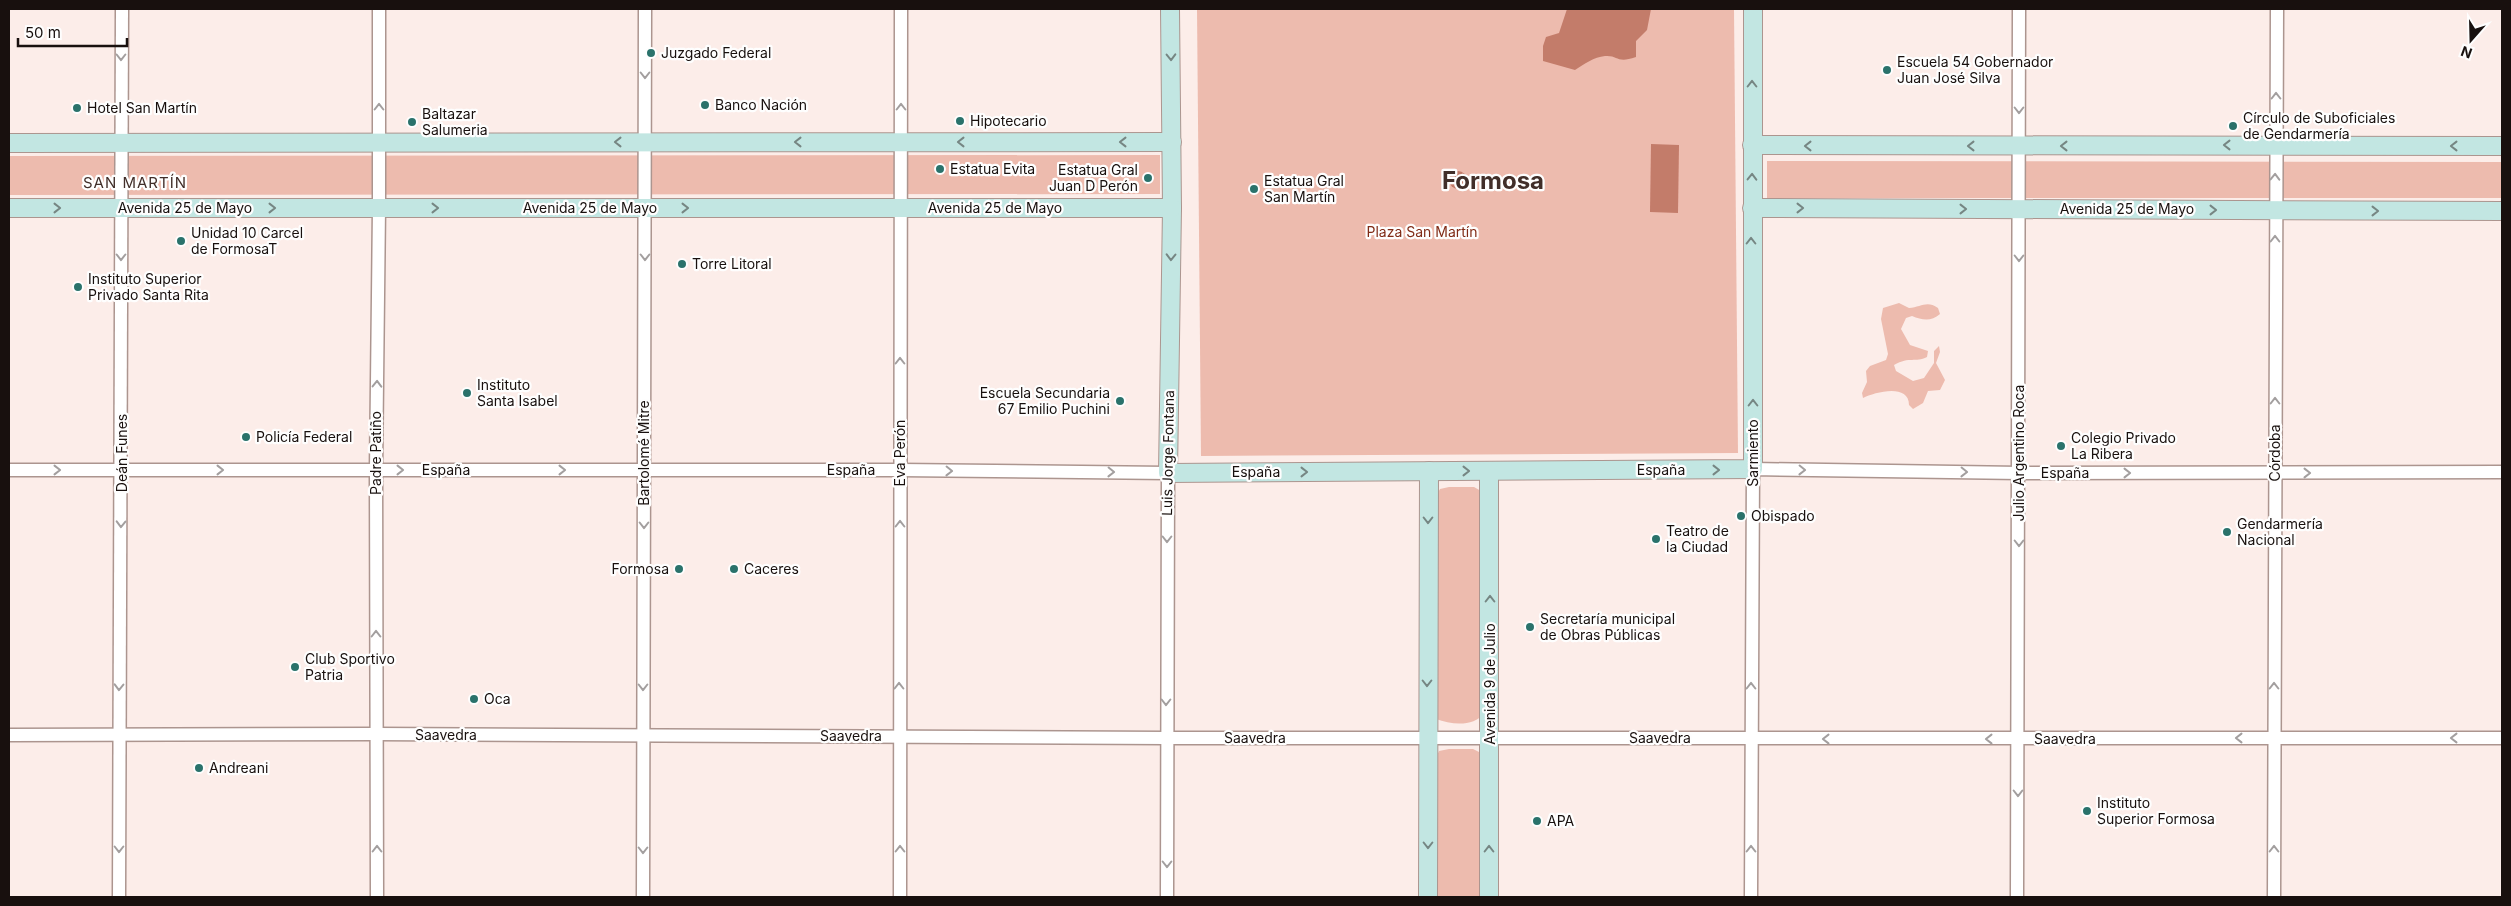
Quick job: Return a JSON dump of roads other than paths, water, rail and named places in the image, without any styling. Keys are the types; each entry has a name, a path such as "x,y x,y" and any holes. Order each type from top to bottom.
{"main road":[{"name":"Luis Jorge Fontana","path":"1168,473 1172,208 1170,9"},
{"name":"Sarmiento","path":"1753,9 1753,469"},
{"path":"9,143 1172,142"},
{"path":"1752,145 2020,146 2275,144 2502,146"},
{"name":"Avenida 25 de Mayo","path":"9,208 1172,208"},
{"name":"Avenida 25 de Mayo","path":"1752,208 2502,211"},
{"name":"España","path":"1168,473 1753,469"},
{"path":"1428,897 1429,471"},
{"name":"Avenida 9 de Julio","path":"1489,471 1489,897"}],"street":[{"name":"Deán Funes","path":"119,897 118,735 122,470 122,9"},
{"name":"Padre Patiño","path":"377,897 376,470 379,9"},
{"name":"Bartolomé Mitre","path":"643,897 645,9"},
{"name":"Eva Perón","path":"900,897 901,9"},
{"name":"Julio Argentino Roca","path":"2018,897 2020,473 2019,9"},
{"name":"Córdoba","path":"2274,897 2276,9"},
{"name":"España","path":"1753,469 2020,473 2502,472"},
{"name":"Sarmiento","path":"1751,897 1753,469"},
{"name":"España","path":"9,470 900,470 1168,473"},
{"name":"Luis Jorge Fontana","path":"1167,897 1168,473"},
{"name":"Saavedra","path":"9,735 377,734 1166,738 2502,738"}],"place":[{"name":"Juzgado Federal","path":"651,53"},
{"name":"Escuela 54 Gobernador Juan José Silva","path":"1887,70"},
{"name":"Banco Nación","path":"705,105"},
{"name":"Hotel San Martín","path":"77,108"},
{"name":"Hipotecario","path":"960,121"},
{"name":"Baltazar Salumeria","path":"412,122"},
{"name":"Círculo de Suboficiales de Gendarmería","path":"2233,126"},
{"name":"Estatua Evita","path":"940,169"},
{"name":"Estatua Gral Juan D Perón","path":"1148,178"},
{"name":"Estatua Gral San Martín","path":"1254,189"},
{"name":"Unidad 10 Carcel de FormosaT","path":"181,241"},
{"name":"Torre Litoral","path":"682,264"},
{"name":"Instituto Superior Privado Santa Rita","path":"78,287"},
{"name":"Instituto Santa Isabel","path":"467,393"},
{"name":"Escuela Secundaria 67 Emilio Puchini","path":"1120,401"},
{"name":"Policía Federal","path":"246,437"},
{"name":"Colegio Privado La Ribera","path":"2061,446"},
{"name":"Obispado","path":"1741,516"},
{"name":"Gendarmería Nacional","path":"2227,532"},
{"name":"Teatro de la Ciudad","path":"1656,539"},
{"name":"Formosa","path":"679,569"},
{"name":"Caceres","path":"734,569"},
{"name":"Secretaría municipal de Obras Públicas","path":"1530,627"},
{"name":"Club Sportivo Patria","path":"295,667"},
{"name":"Oca","path":"474,699"},
{"name":"Andreani","path":"199,768"},
{"name":"Instituto Superior Formosa","path":"2087,811"},
{"name":"APA","path":"1537,821"}],"district":[{"name":"Formosa","path":"1493,181"},
{"name":"SAN MARTÍN","path":"135,183"}],"park label":[{"name":"Plaza San Martín","path":"1422,232"}]}
